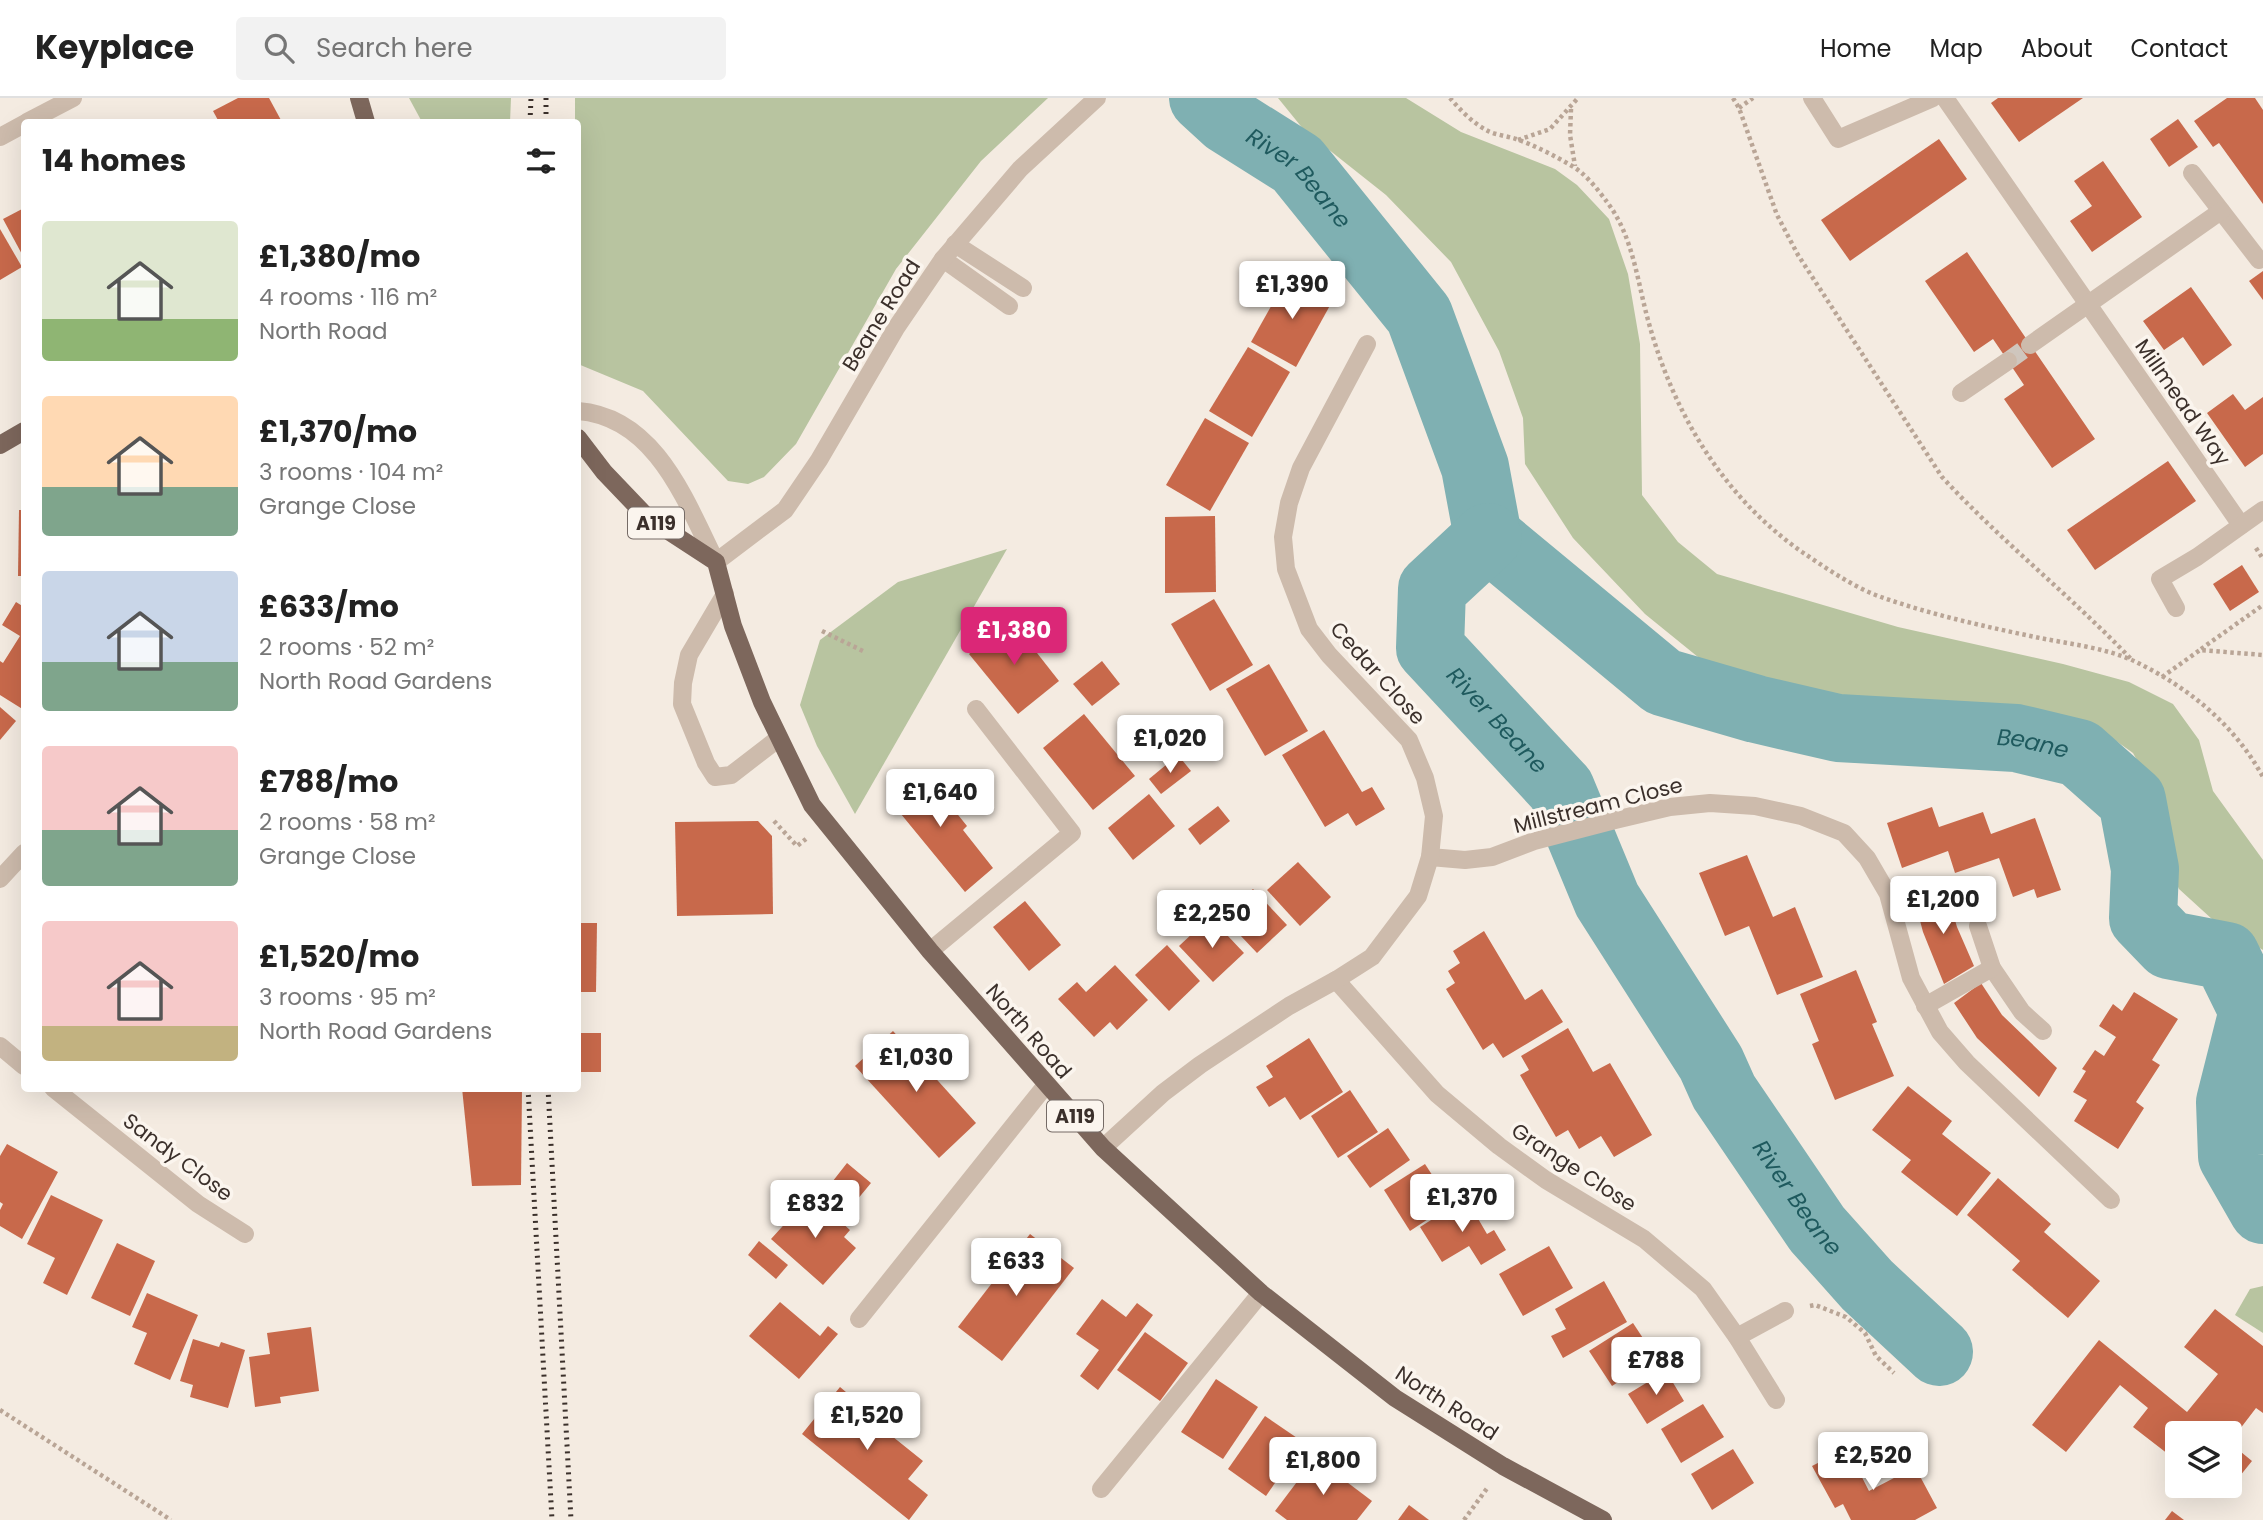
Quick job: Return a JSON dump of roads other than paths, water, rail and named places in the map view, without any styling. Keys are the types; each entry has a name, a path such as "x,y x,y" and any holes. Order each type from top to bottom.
{"main road":[{"path":"359,98 365,119"},
{"path":"0,445 21,433"},
{"name":"A119","path":"581,442 604,472 647,517 716,562"},
{"name":"North Road","path":"716,562 733,626 762,702 812,805 930,951 1103,1148 1261,1293 1395,1398 1503,1466 1604,1520"}],"street":[{"path":"34,119 73,98"},
{"name":"Beane Road","path":"716,562 785,510 819,460 896,328 943,259 1020,169 1097,98"},
{"path":"1812,98 1838,139 1933,98"},
{"name":"Millmead Way","path":"1945,98 2242,525"},
{"path":"0,137 21,126"},
{"path":"2192,173 2259,260"},
{"path":"2030,345 2221,211"},
{"path":"955,244 1024,288"},
{"path":"943,259 1009,306"},
{"name":"Cedar Close","path":"1103,1148 1163,1093 1200,1065 1289,1006 1371,957 1418,896 1430,856 1434,816 1424,778 1409,740 1329,655 1309,629 1286,569 1283,537 1289,503 1301,468 1367,344"},
{"path":"1961,393 2008,360"},
{"path":"581,412 618,421 656,453 673,477 716,562"},
{"path":"2176,608 2160,579 2197,557 2263,510"},
{"path":"724,594 689,655 682,704 706,763 715,777 731,775 779,738"},
{"path":"930,951 1072,833 976,709"},
{"name":"Millstream Close","path":"1430,856 1465,860 1492,856 1534,841 1615,820 1670,807 1710,803 1755,806 1801,816 1844,833 1867,858 1888,894 1911,978 1940,1032 1967,1063 2111,1200"},
{"path":"0,880 21,856"},
{"path":"1978,926 1992,968 2022,1012 2043,1031"},
{"path":"1925,1006 1992,968"},
{"name":"Grange Close","path":"1336,980 1437,1094 1499,1146 1546,1180 1613,1219 1673,1262 1703,1289 1776,1400"},
{"path":"0,1046 21,1064"},
{"path":"859,1319 1046,1085"},
{"name":"Sandy Close","path":"58,1092 198,1204 245,1234"},
{"path":"1101,1489 1261,1293"},
{"path":"1737,1337 1785,1311"}],"waterway":[{"name":"River Beane","path":"1203,98 1227,120 1297,164 1419,315 1475,467 1488,537"},
{"name":"Beane","path":"1488,537 1663,682 1756,709 1838,728 2016,738 2079,753 2132,800 2145,869 2143,918 2169,945 2226,956 2253,1011 2230,1102 2232,1156 2263,1210"},
{"name":"River Beane","path":"1488,537 1432,589 1430,648 1561,789 1607,900 1711,1063 1724,1092 1817,1229 1867,1285 1939,1352"}],"tunnel":[{"path":"2008,361 2030,345"}],"railway":[{"path":"530,119 531,98"},
{"path":"546,98 546,119"},
{"path":"528,1092 552,1520"},
{"path":"548,1092 571,1520"}]}
